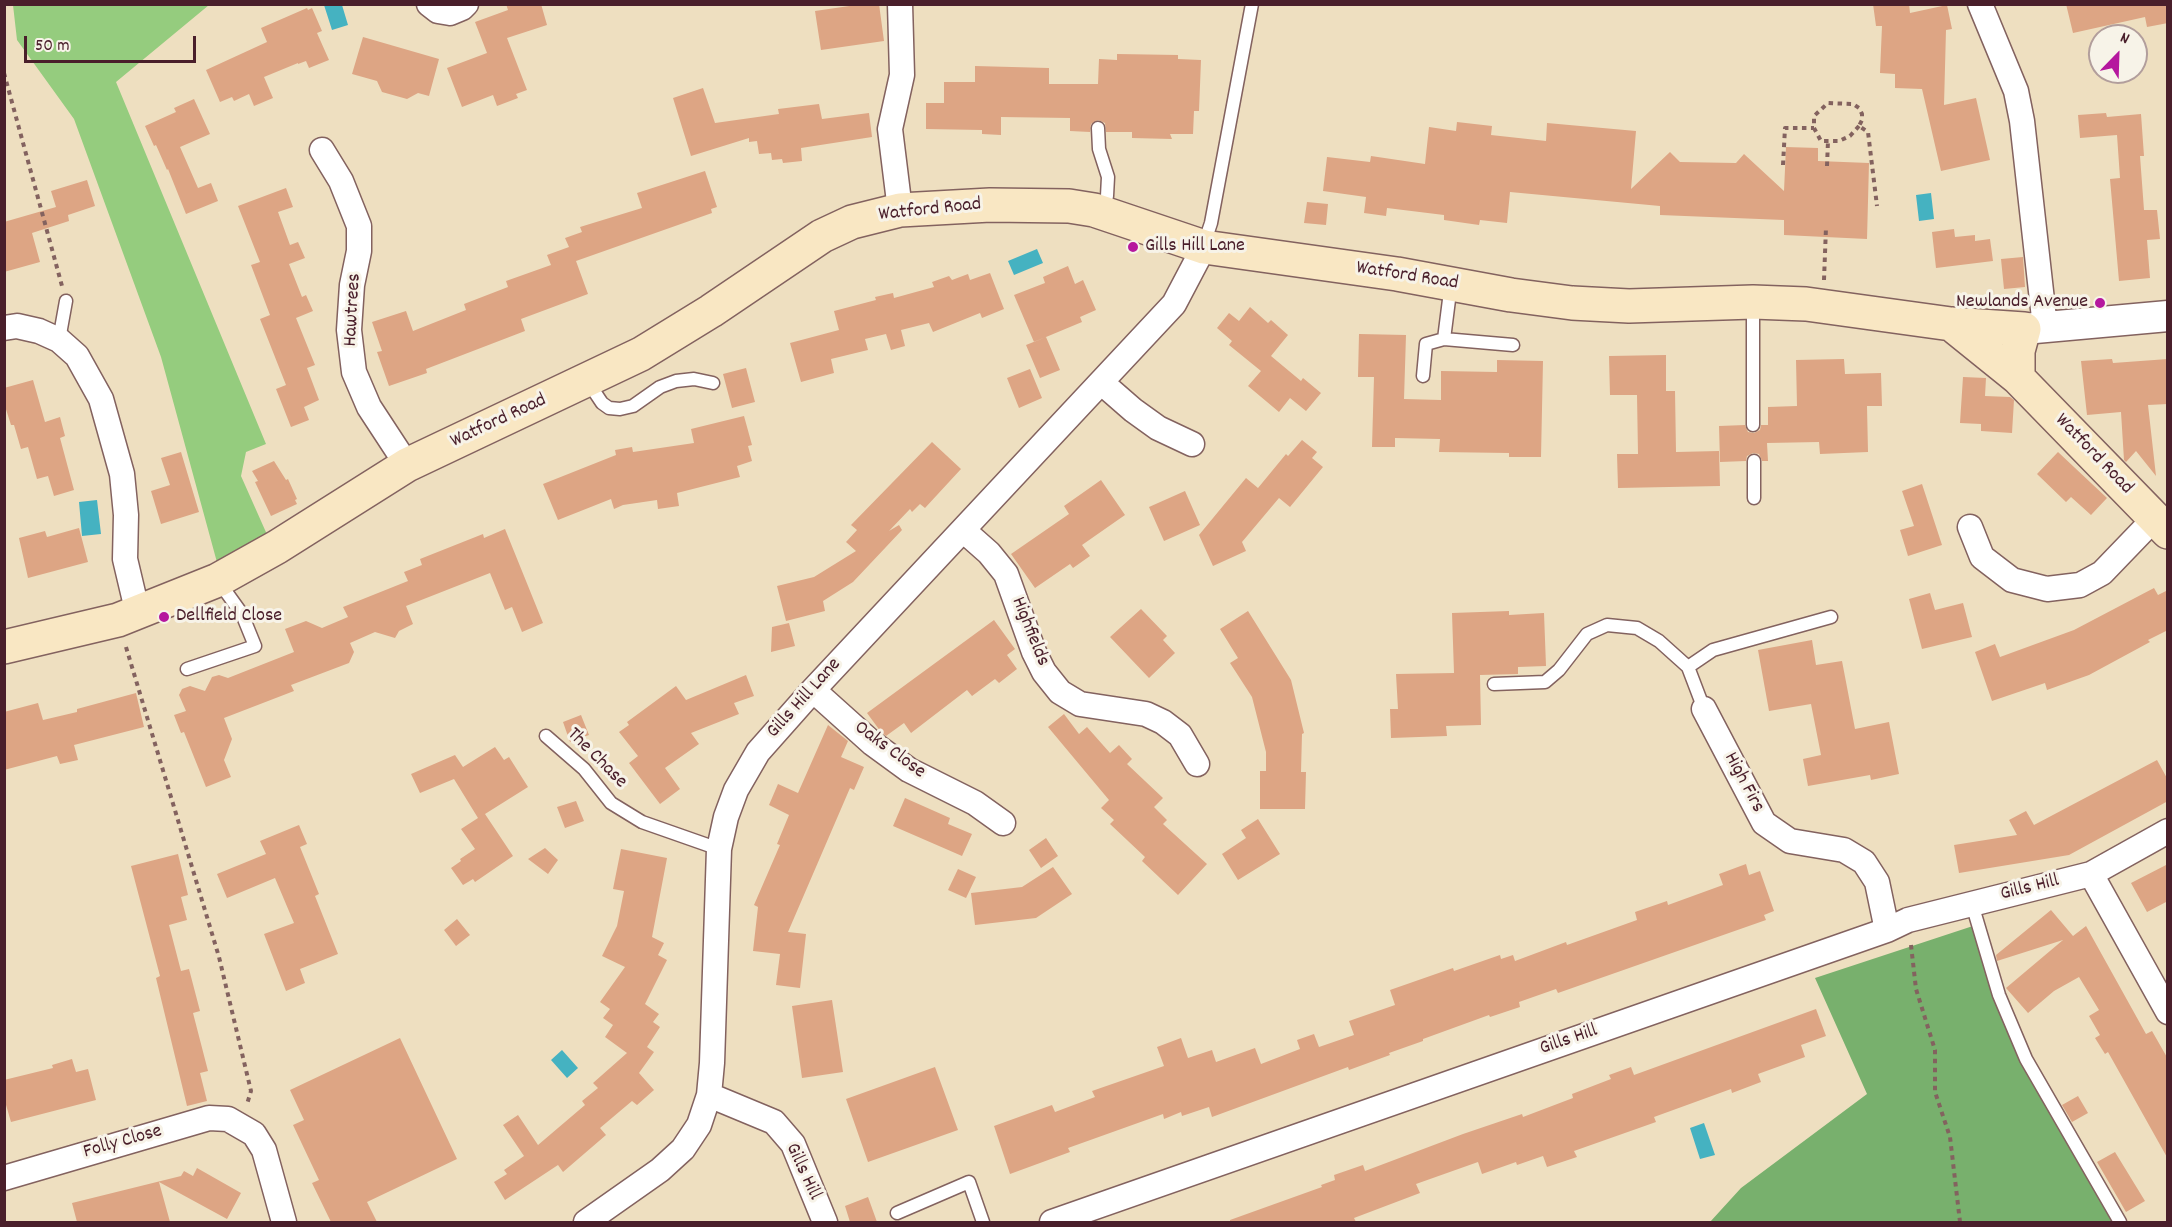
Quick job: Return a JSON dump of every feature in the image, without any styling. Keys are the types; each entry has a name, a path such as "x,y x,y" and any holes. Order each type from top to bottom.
{"main road":[{"name":"Watford Road","path":"4,647 128,617 218,580 277,547 407,465 641,354 711,311 822,236 852,222 900,210 990,205 1069,206 1102,213 1204,247 1397,274 1572,303 1629,306 1754,302 1840,308 1951,324 2035,328"},
{"name":"Watford Road","path":"1951,324 2018,378 2161,526"},
{"path":"2018,378 2018,351 2035,328"}],"street":[{"path":"429,4 438,11 450,13 466,4"},
{"path":"900,4 902,75 890,129 900,210"},
{"path":"1980,4 2016,91 2022,121 2035,328 2168,316"},
{"name":"Hawtrees","path":"322,150 342,181 359,226 359,251 352,285 349,330 354,372 369,407 407,465"},
{"name":"Gills Hill Lane","path":"586,1222 660,1170 683,1149 699,1125 709,1095 712,1063 719,849 726,817 736,790 758,752 813,690 1174,304 1204,247"},
{"path":"4,328 17,326 39,331 59,340 76,356 101,399 122,474 126,515 125,559 128,617"},
{"path":"1102,383 1158,428 1192,444"},
{"path":"1970,527 1982,557 2012,580 2048,590 2080,585 2102,573 2161,526"},
{"name":"Highfields","path":"963,530 989,553 1006,574 1034,652 1044,672 1060,692 1080,704 1146,714 1163,722 1180,735 1197,764"},
{"name":"Oaks Close","path":"813,690 872,742 909,770 975,803 1003,823"},
{"name":"High Firs","path":"1704,709 1764,823 1790,841 1844,850 1864,862 1877,882 1898,925"},
{"name":"Gills Hill","path":"1052,1222 1898,925 2091,874 2168,831"},
{"path":"2091,874 2168,1012"},
{"name":"Gills Hill","path":"709,1095 774,1122 793,1144 825,1222"},
{"name":"Folly Close","path":"4,1178 209,1118 228,1119 242,1125"},
{"path":"242,1125 255,1134 264,1150 284,1222"}],"lane":[{"path":"1204,247 1211,223 1252,4"},
{"path":"1098,128 1099,149 1108,177 1107,196 1102,213"},
{"path":"1444,339 1451,284"},
{"path":"59,340 66,301"},
{"path":"1753,425 1754,302"},
{"path":"1423,376 1426,344 1444,339 1513,345"},
{"path":"587,381 602,403 609,408 620,409 633,405 660,387 676,381 694,379 713,383"},
{"path":"1754,461 1754,498"},
{"path":"187,669 255,646 242,614 218,580"},
{"path":"1688,667 1713,650 1831,617"},
{"path":"1494,684 1545,682 1559,670 1587,634 1607,625 1637,628 1659,641 1688,667 1704,709"},
{"name":"The Chase","path":"546,736 584,769 611,803 642,822 719,849"},
{"path":"1972,904 1999,995 2026,1059 2120,1222"},
{"path":"897,1214 969,1182 983,1222"}],"path":[{"path":"4,73 66,301"},
{"path":"1828,103 1852,104 1859,108 1862,114 1859,126 1850,136 1839,141 1821,141 1814,129 1814,116 1828,103"},
{"path":"1859,126 1868,132 1877,206"},
{"path":"1783,165 1785,128 1814,129"},
{"path":"1827,166 1828,141"},
{"path":"1824,289 1826,226"},
{"path":"128,617 219,957 251,1091 242,1125"},
{"path":"1898,925 1935,1050 1935,1092 1950,1137 1960,1222"}],"green space":[{"path":"13,5 209,5 116,82 266,444 246,452 241,476 269,539 218,566 161,357 74,119 17,40"},
{"path":"1979,924 2023,1043 2125,1222 1710,1222 1741,1188 1867,1094 1815,978"}],"water":[{"path":"324,5 342,5 348,25 332,30"},
{"path":"1931,193 1934,219 1919,221 1916,195"},
{"path":"1037,249 1043,263 1014,275 1008,261"},
{"path":"97,500 101,534 82,536 79,502"},
{"path":"562,1050 578,1068 567,1078 551,1060"},
{"path":"1704,1123 1715,1155 1700,1159 1690,1128"}],"building":[{"path":"506,4 541,4 547,25 507,38 527,90 516,94 518,98 497,106 493,95 462,107 447,68 487,53 475,22 508,10"},
{"path":"879,4 884,41 821,50 815,11"},
{"path":"1873,4 1909,4 1910,13 1947,5 1952,29 1946,30 1944,105 1976,98 1990,160 1941,171 1922,89 1895,88 1895,74 1880,73 1882,26 1876,26"},
{"path":"2066,4 2168,4 2168,23 2148,27 2145,17 2114,24 2088,24 2088,30 2073,33"},
{"path":"307,8 308,10 312,8 322,31 317,33 329,60 309,68 306,61 298,63 264,77 273,98 254,106 249,94 234,101 232,97 220,102 206,70 267,42 261,28"},
{"path":"363,37 439,59 429,96 418,93 407,99 382,92 377,81 352,74"},
{"path":"1117,54 1178,55 1178,59 1201,60 1199,111 1194,111 1193,134 1170,134 1172,139 1132,138 1132,132 1106,132 1105,123 1098,120 1091,124 1090,132 1070,131 1070,118 1001,117 1001,135 982,134 982,130 926,129 926,103 944,103 944,82 975,82 975,66 1049,68 1049,84 1098,84 1099,59 1117,60"},
{"path":"703,88 715,123 779,114 778,109 819,104 822,119 869,113 872,137 801,148 802,161 783,163 782,159 772,160 771,153 759,154 757,141 749,142 749,138 691,156 673,98"},
{"path":"194,99 210,134 180,147 198,188 211,183 218,201 186,214 168,169 145,126 176,112 174,108"},
{"path":"2106,113 2107,117 2141,114 2144,156 2140,156 2144,210 2157,210 2160,239 2147,240 2150,278 2119,281 2110,179 2120,178 2117,135 2080,138 2078,115"},
{"path":"1457,122 1492,126 1491,135 1546,141 1547,123 1636,131 1631,189 1670,152 1680,162 1736,163 1744,154 1784,191 1786,147 1818,148 1818,161 1869,163 1867,239 1784,235 1784,220 1660,215 1660,206 1510,192 1507,223 1480,220 1479,225 1444,220 1444,215 1387,208 1386,216 1364,213 1366,197 1323,191 1327,157 1370,162 1371,156 1425,164 1429,127 1456,131"},
{"path":"705,171 717,207 711,209 712,213 576,261 588,294 521,319 525,331 426,369 427,373 389,386 377,352 382,351 372,322 406,311 413,331 466,310 464,304 508,287 506,281 551,265 547,255 569,247 565,238 582,232 580,227 642,208 637,193"},
{"path":"87,180 95,206 68,215 69,221 32,233 40,262 4,272 4,222 56,207 51,191"},
{"path":"286,188 293,207 278,212 290,245 298,242 305,258 289,264 302,297 306,295 313,311 296,318 315,365 307,368 319,400 304,407 309,420 291,427 276,389 286,385 260,319 270,315 251,265 260,262 238,206"},
{"path":"1307,202 1328,204 1326,225 1304,223"},
{"path":"1954,229 1955,237 1975,235 1975,241 1990,239 1993,261 1936,268 1932,232"},
{"path":"2023,257 2025,287 2004,289 2001,259"},
{"path":"1068,266 1075,284 1083,280 1096,310 1080,317 1082,322 1034,342 1014,295 1045,283 1043,277"},
{"path":"990,273 1004,309 982,318 980,313 933,332 929,323 901,330 905,346 891,350 886,334 865,339 868,350 831,359 834,373 801,382 790,343 839,330 834,311 876,300 875,297 893,293 894,298 934,287 932,282 949,276 952,280 968,274 970,280"},
{"path":"1250,307 1268,323 1271,320 1288,335 1271,356 1301,381 1303,378 1321,393 1306,411 1290,398 1279,412 1248,386 1261,371 1229,345 1232,341 1217,328 1229,313 1239,321"},
{"path":"1359,334 1406,335 1404,399 1441,400 1441,371 1497,372 1497,360 1543,361 1541,457 1509,457 1509,453 1439,452 1440,439 1395,438 1395,447 1372,447 1374,377 1358,377"},
{"path":"1046,337 1060,370 1040,378 1026,345"},
{"path":"1666,355 1666,391 1675,391 1676,452 1719,451 1720,486 1618,488 1617,454 1638,454 1637,395 1610,395 1609,356"},
{"path":"1844,359 1845,374 1881,373 1882,406 1867,406 1868,452 1820,454 1819,442 1767,443 1768,461 1762,461 1759,454 1753,453 1747,456 1746,461 1720,462 1719,426 1745,425 1748,432 1754,433 1760,430 1761,425 1768,425 1768,407 1797,406 1796,360"},
{"path":"2112,359 2113,363 2168,359 2168,404 2148,405 2156,476 2136,451 2126,462 2124,460 2121,412 2087,415 2081,361"},
{"path":"746,368 755,402 732,408 723,374"},
{"path":"1030,369 1042,398 1019,408 1007,378"},
{"path":"1963,377 1986,378 1985,396 2010,397 2014,400 2012,433 1981,431 1981,424 1960,423"},
{"path":"33,380 45,422 60,417 65,436 60,438 74,490 54,496 48,476 37,479 28,447 21,449 4,403 4,388"},
{"path":"744,416 752,445 748,446 752,461 737,466 740,477 677,493 679,506 658,509 657,500 623,505 614,509 611,499 558,520 543,484 616,455 615,450 632,447 633,452 694,443 691,429"},
{"path":"1302,440 1317,452 1312,458 1323,467 1290,507 1279,498 1242,542 1246,551 1213,566 1199,535 1246,478 1258,488 1286,454 1288,456"},
{"path":"932,442 961,469 925,508 920,504 912,512 910,509 889,531 899,525 902,530 853,582 823,601 825,611 786,621 777,586 814,577 856,551 846,542 857,530 851,525"},
{"path":"181,452 199,512 161,524 151,491 170,485 161,458"},
{"path":"2058,452 2107,498 2091,515 2071,497 2066,502 2037,474"},
{"path":"274,461 286,480 288,479 297,504 271,516 252,471"},
{"path":"1101,480 1125,515 1082,545 1090,556 1073,568 1070,564 1035,588 1011,554 1069,514 1064,506"},
{"path":"1922,484 1942,545 1908,556 1900,530 1914,526 1902,491"},
{"path":"1185,491 1200,525 1164,541 1149,507"},
{"path":"79,528 88,562 28,578 19,538 45,531 47,537"},
{"path":"505,529 543,623 522,632 512,607 505,610 490,573 406,606 413,624 399,631 395,638 375,632 350,643 354,652 349,663 291,685 294,691 224,718 232,739 224,760 231,777 206,787 184,732 181,733 174,715 186,711 179,695 182,689 190,686 205,691 212,677 219,675 228,678 294,652 285,629 306,621 322,628 348,617 343,607 408,581 404,572 422,565 420,559 483,534 484,538"},
{"path":"2154,588 2158,595 2168,590 2168,630 2089,675 2047,690 2045,683 1992,701 1975,652 1995,644 2000,657 2074,630"},
{"path":"1930,593 1935,610 1963,603 1972,637 1922,649 1909,599"},
{"path":"1141,609 1167,636 1163,640 1175,653 1149,678 1110,637"},
{"path":"1248,611 1291,680 1304,733 1302,734 1301,772 1306,772 1305,809 1260,809 1260,771 1266,771 1266,752 1252,697 1230,663 1238,658 1220,629"},
{"path":"1509,611 1509,615 1544,613 1546,666 1518,667 1518,674 1480,675 1481,725 1446,726 1447,736 1391,738 1390,709 1398,709 1396,674 1454,673 1452,613"},
{"path":"994,620 1015,649 1007,655 1017,669 999,683 995,679 972,696 967,690 911,733 904,723 886,736 881,732 867,713"},
{"path":"789,623 795,646 771,652 772,627"},
{"path":"1812,640 1816,665 1842,661 1855,729 1889,722 1899,774 1871,780 1870,775 1808,786 1803,759 1821,755 1811,704 1769,711 1758,650"},
{"path":"746,675 754,696 734,703 739,714 691,733 699,744 665,768 680,789 660,804 629,763 638,756 619,732 629,725 627,722 676,686 686,700"},
{"path":"136,693 144,727 74,745 78,760 60,764 57,756 4,770 4,712 38,703 43,720"},
{"path":"1064,714 1079,734 1087,727 1110,753 1119,745 1132,759 1127,764 1163,798 1154,807 1167,820 1163,824 1207,864 1178,895 1142,861 1145,857 1110,824 1114,820 1101,808 1109,800 1048,727"},
{"path":"581,715 589,735 570,742 563,722"},
{"path":"828,725 848,741 841,757 864,767 854,790 850,788 788,932 806,934 800,988 776,985 780,954 753,951 758,907 754,905 780,845 777,844 789,815 769,805 778,784 798,793"},
{"path":"495,747 504,760 509,757 528,787 485,814 513,856 475,882 473,879 463,885 451,868 475,849 461,829 478,818 454,779 420,793 411,774 455,755 463,767"},
{"path":"2157,760 2168,780 2168,801 2069,855 1959,873 1954,845 2017,835 2009,820 2026,811 2034,825"},
{"path":"905,798 950,818 948,824 972,834 962,856 893,826"},
{"path":"576,801 584,821 565,828 557,807"},
{"path":"1258,819 1280,854 1238,880 1222,854 1246,838 1241,830"},
{"path":"299,825 307,844 300,847 319,894 315,896 338,954 300,969 305,983 286,991 264,934 294,923 275,878 227,898 217,874 266,854 260,841"},
{"path":"1046,838 1058,856 1041,868 1029,850"},
{"path":"545,848 558,860 548,874 528,859"},
{"path":"621,849 667,858 652,937 664,943 658,955 667,960 645,1004 659,1014 653,1022 660,1027 647,1047 654,1052 639,1073 654,1090 637,1105 632,1101 600,1128 606,1135 563,1172 558,1165 505,1200 494,1182 507,1174 504,1170 524,1156 503,1125 518,1115 538,1145 585,1105 582,1101 598,1088 593,1083 627,1053 605,1037 613,1025 603,1018 610,1009 600,1002 625,967 602,956 617,926 624,891 613,889"},
{"path":"178,854 188,895 181,897 187,920 169,925 181,971 189,969 200,1011 193,1013 208,1071 200,1073 207,1101 187,1106 156,978 160,976 131,866"},
{"path":"1746,864 1749,875 1760,871 1774,911 1764,915 1766,920 1558,993 1556,989 1519,1002 1520,1007 1490,1017 1489,1015 1423,1039 1423,1041 1389,1053 1390,1055 1349,1070 1348,1067 1212,1117 1209,1107 1182,1116 1181,1112 1164,1119 1163,1114 1068,1148 1070,1152 1010,1174 994,1126 1052,1105 1055,1112 1095,1097 1092,1091 1164,1066 1157,1047 1181,1038 1188,1058 1212,1050 1216,1062 1255,1048 1261,1064 1300,1049 1297,1040 1314,1034 1319,1047 1354,1035 1349,1021 1395,1005 1390,990 1453,968 1454,971 1500,955 1501,959 1513,955 1515,961 1566,942 1567,945 1637,920 1635,912 1667,901 1668,905 1723,885 1719,874"},
{"path":"2168,864 2168,901 2147,912 2131,883"},
{"path":"1053,867 1072,894 1036,918 975,925 971,893 1022,887"},
{"path":"958,869 976,877 966,898 948,890"},
{"path":"2051,910 2073,936 2086,926 2146,1034 2152,1031 2168,1059 2168,1159 2108,1052 2105,1054 2095,1038 2100,1035 2089,1016 2099,1010 2079,977 2054,991 2028,1013 2006,988 2063,940 1997,961 1996,955"},
{"path":"457,919 470,935 456,946 444,930"},
{"path":"832,1000 843,1072 802,1078 792,1006"},
{"path":"1816,1009 1826,1036 1801,1045 1805,1057 1758,1074 1761,1082 1732,1093 1731,1089 1654,1117 1656,1122 1574,1151 1577,1157 1547,1167 1543,1156 1517,1165 1516,1162 1482,1174 1478,1162 1416,1184 1420,1193 1354,1218 1356,1222 1230,1222 1230,1220 1322,1187 1321,1185 1335,1180 1334,1175 1363,1165 1365,1171 1463,1134 1522,1114 1523,1117 1573,1098 1572,1094 1611,1079 1609,1075 1631,1067 1634,1075"},
{"path":"400,1038 457,1159 367,1202 377,1222 331,1222 312,1183 319,1180 293,1125 304,1120 290,1090"},
{"path":"72,1059 76,1072 88,1069 96,1100 11,1122 4,1098 4,1080 53,1068 52,1065"},
{"path":"935,1067 958,1130 868,1162 846,1099"},
{"path":"2078,1096 2088,1113 2072,1122 2062,1105"},
{"path":"2115,1152 2145,1201 2126,1212 2097,1162"},
{"path":"197,1168 241,1193 227,1219 159,1182 170,1222 77,1222 72,1203 181,1176 184,1171 193,1176"},
{"path":"868,1197 877,1222 850,1222 845,1206"}],"place":[{"name":"Gills Hill Lane","path":"1133,247"},
{"name":"Newlands Avenue","path":"2100,303"},
{"name":"Dellfield Close","path":"164,617"}]}
